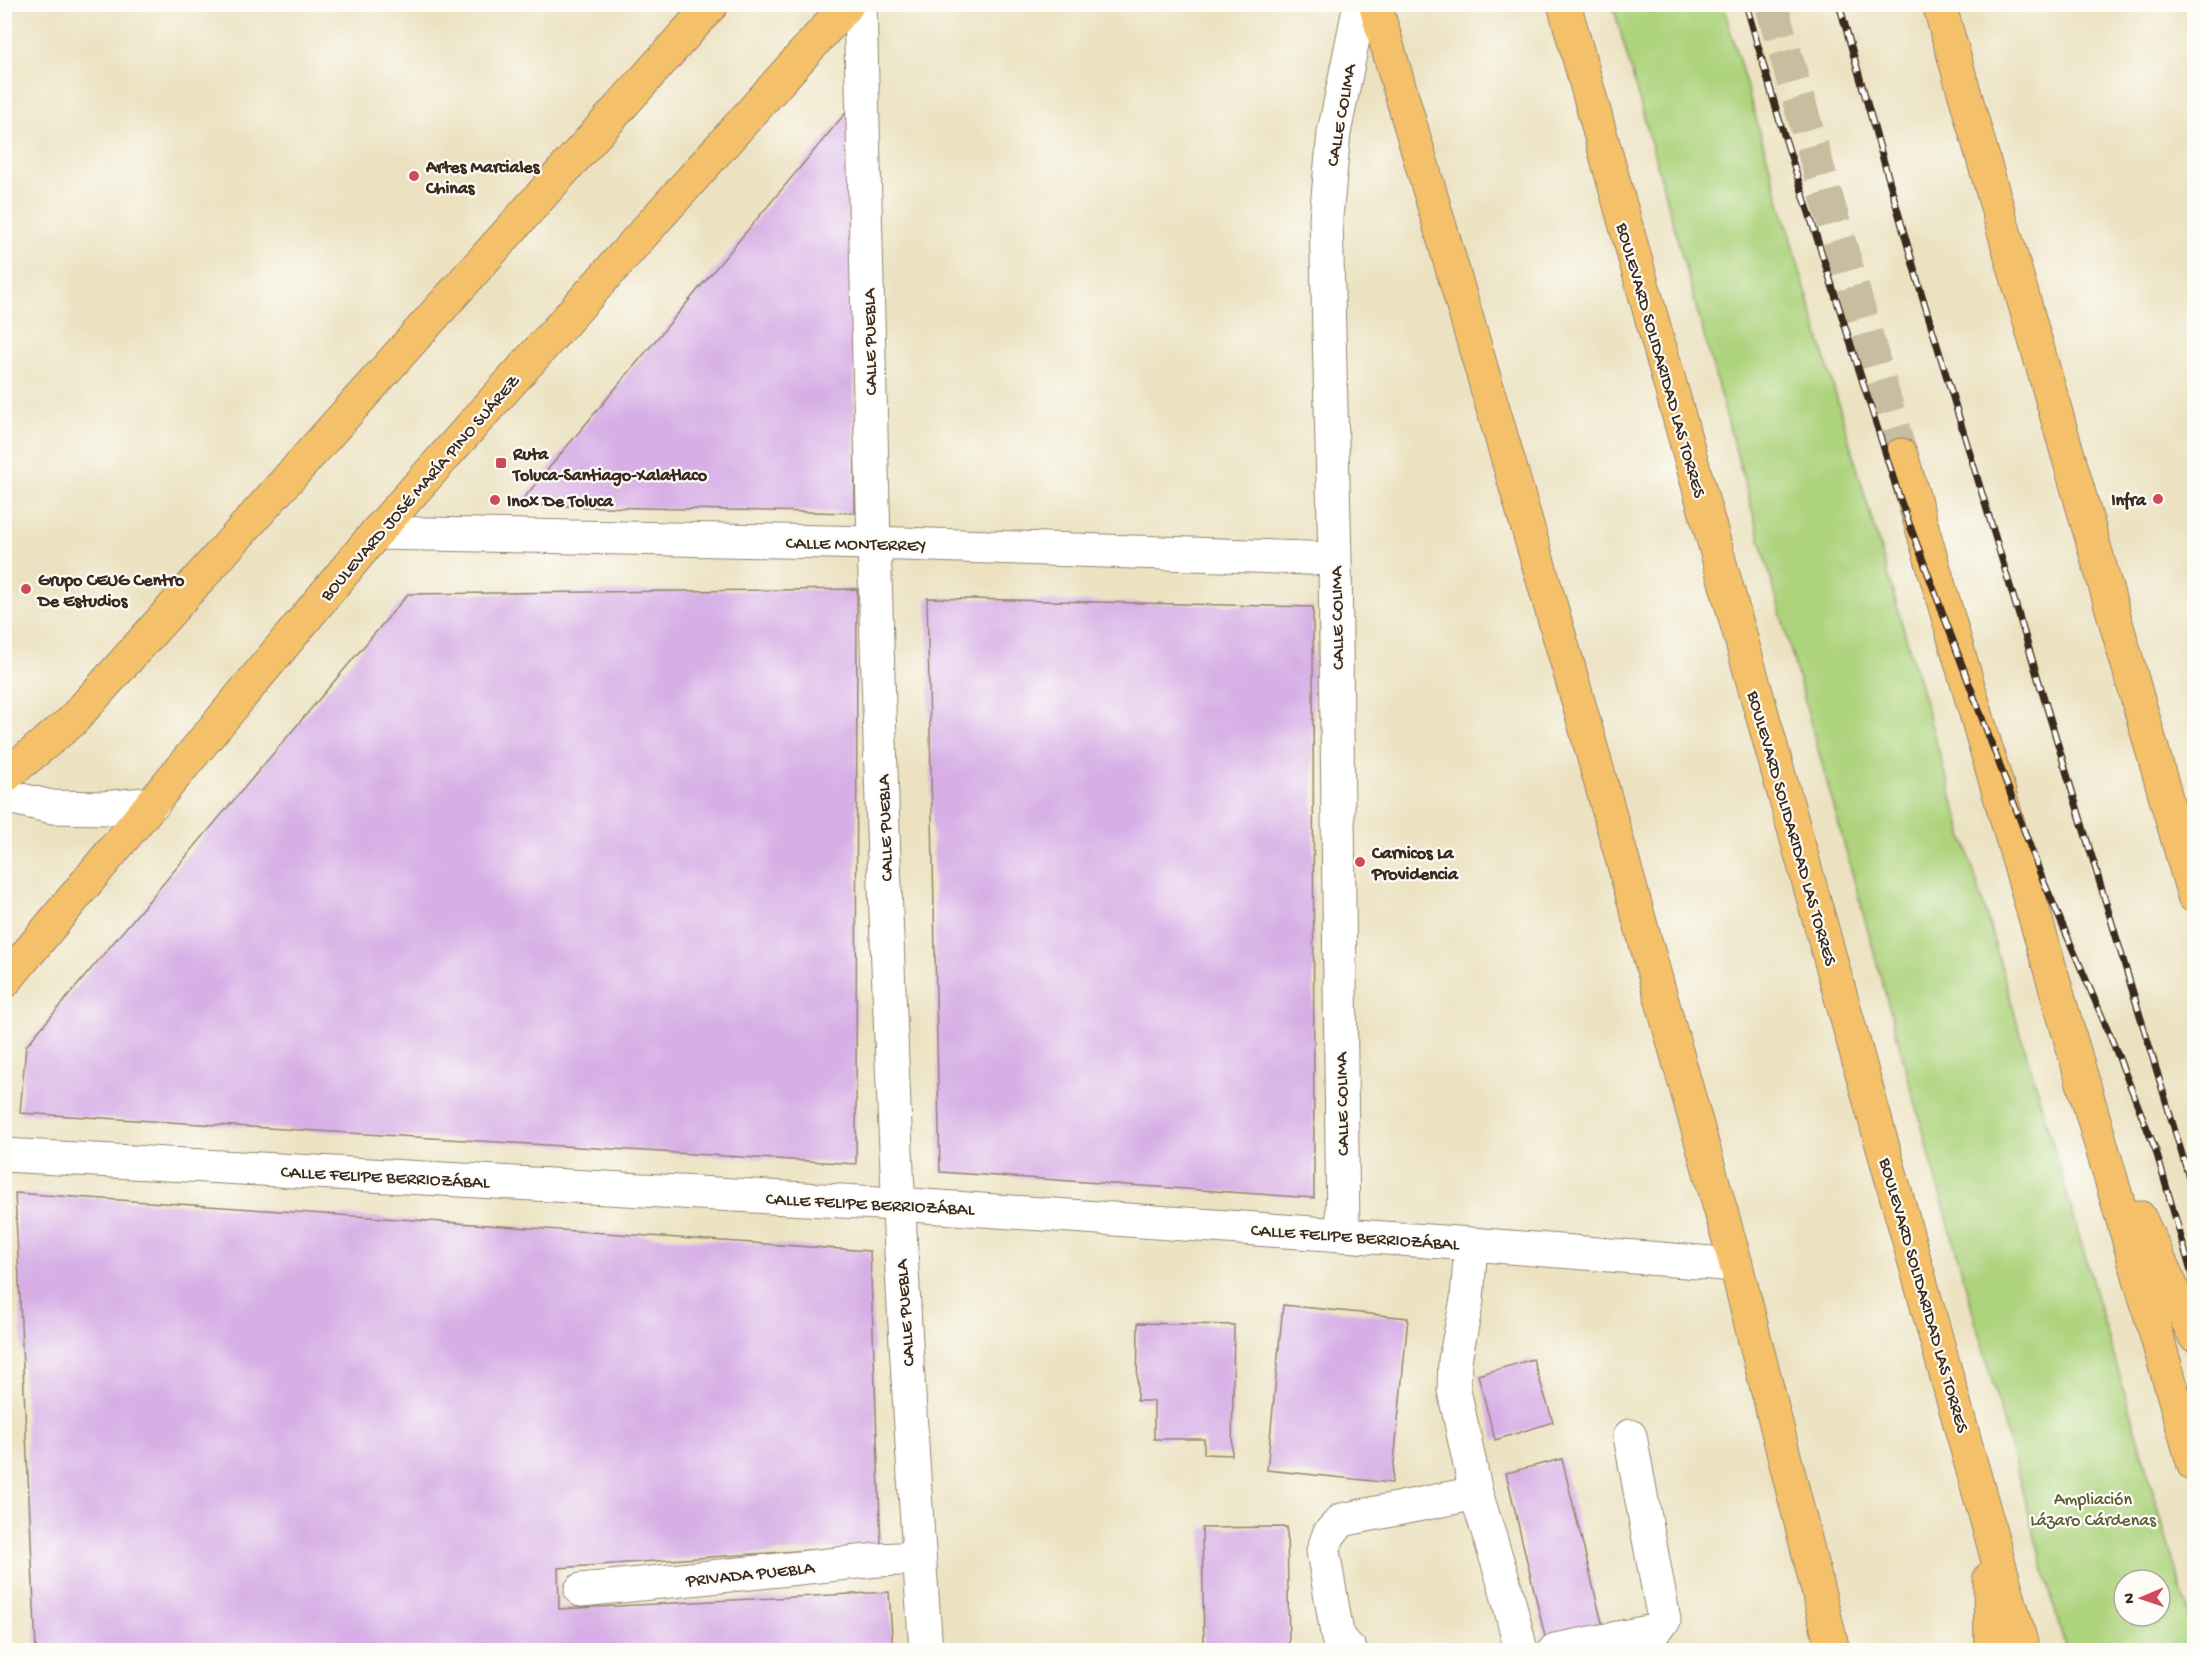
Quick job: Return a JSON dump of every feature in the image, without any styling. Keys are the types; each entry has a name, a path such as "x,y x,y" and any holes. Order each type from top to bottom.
{"main road":[{"path":"4,777 71,722 712,4"},
{"name":"BOULEVARD JOSÉ MARÍA PINO SUÁREZ","path":"4,981 376,533 848,4"},
{"path":"1375,4 1566,658 1736,1265 1820,1607 1833,1650"},
{"name":"BOULEVARD SOLIDARIDAD LAS TORRES","path":"1564,4 2023,1650"},
{"path":"1939,4 2194,896"},
{"path":"1901,455 2194,1465"},
{"path":"2095,1122 2194,1335"},
{"path":"1977,1481 1986,1533 1991,1585 1991,1650"}],"street":[{"name":"CALLE PUEBLA","path":"860,4 874,543 897,1204 926,1650"},
{"name":"CALLE COLIMA","path":"1343,1235 1335,559 1326,218 1334,133 1360,4"},
{"name":"CALLE MONTERREY","path":"376,533 874,543 1335,559"},
{"path":"4,796 52,807 104,808 154,803"},
{"name":"CALLE FELIPE BERRIOZÁBAL","path":"4,1155 897,1204 1736,1265"},
{"path":"1471,1244 1467,1300 1455,1360 1454,1390 1476,1493 1505,1586 1521,1650"},
{"path":"1555,1650 1654,1631 1664,1620 1630,1436"},
{"path":"1350,1650 1338,1639 1323,1551 1329,1534 1342,1520 1476,1493"},
{"name":"PRIVADA PUEBLA","path":"581,1590 878,1560 919,1558"}],"green space":[{"name":"Ampliación Lázaro Cárdenas","path":"1613,5 1723,5 2194,1633 2194,1650 2066,1650"}],"building":[{"path":"853,104 855,513 518,505"},
{"path":"857,589 856,1164 20,1113 26,1046 408,594"},
{"path":"927,598 1313,607 1314,1198 940,1172"},
{"path":"15,1193 870,1251 881,1545 558,1568 559,1609 889,1592 893,1650 36,1650"},
{"path":"1283,1305 1408,1318 1392,1483 1267,1470"},
{"path":"1138,1323 1234,1325 1232,1455 1204,1454 1204,1439 1154,1439 1154,1401 1137,1401"},
{"path":"1533,1359 1553,1422 1495,1440 1478,1375"},
{"path":"1562,1459 1604,1631 1547,1645 1506,1473"},
{"path":"1287,1527 1289,1650 1204,1650 1202,1528"}],"tunnel":[{"path":"1771,4 1901,455"}],"railway":[{"path":"1746,4 1779,119 1900,499 2040,873 2109,1033 2156,1151 2194,1282"},
{"path":"1839,4 1918,282 2194,1194"}],"place":[{"name":"Artes Marciales Chinas","path":"414,176"},
{"name":"Ruta Toluca-Santiago-Xalatlaco","path":"501,463"},
{"name":"Infra","path":"2158,499"},
{"name":"Inox De Toluca","path":"495,500"},
{"name":"Grupo CEUG Centro De Estudios","path":"26,589"},
{"name":"Carnicos La Providencia","path":"1360,862"}]}
